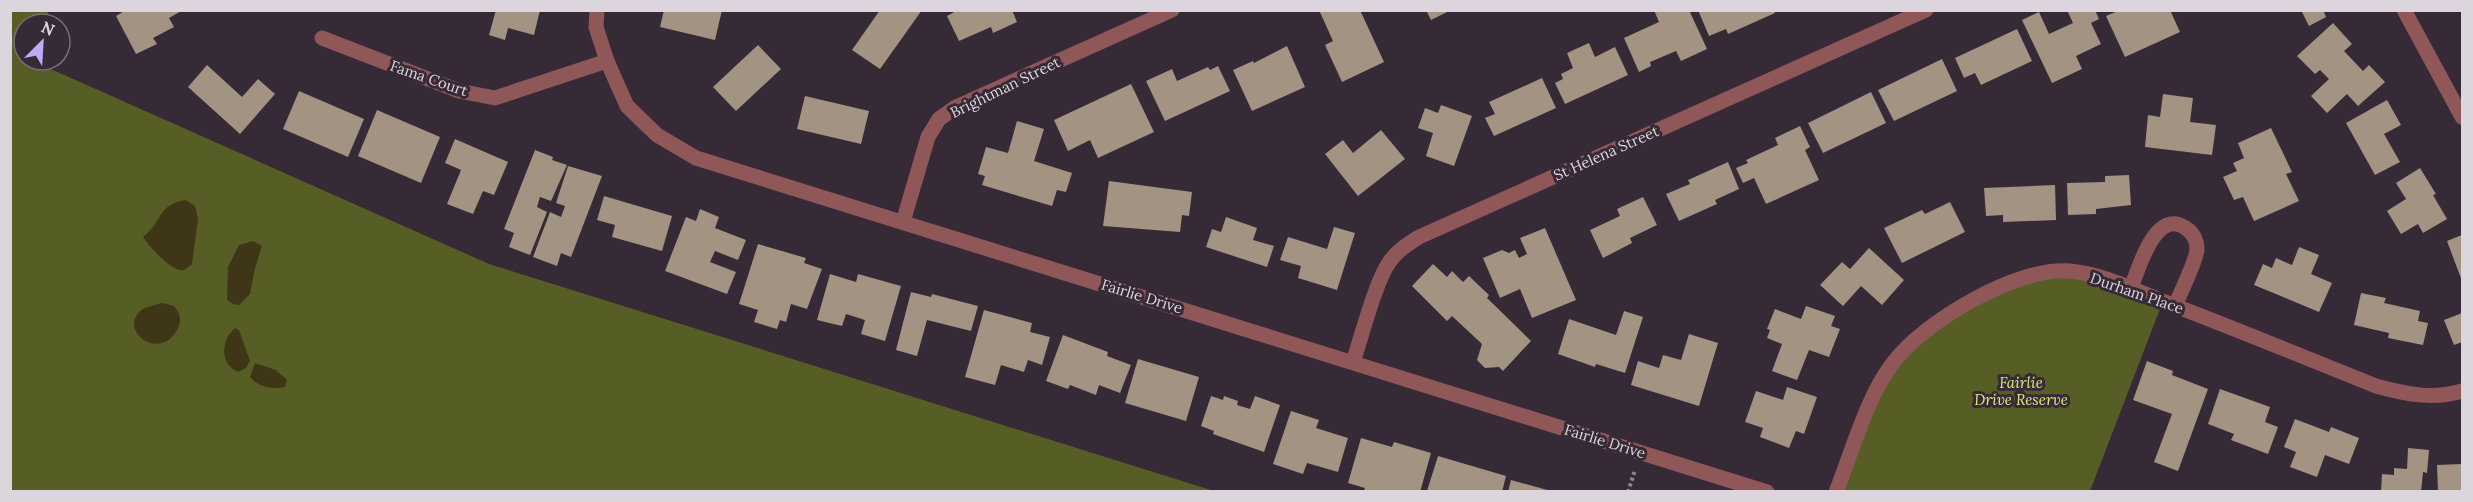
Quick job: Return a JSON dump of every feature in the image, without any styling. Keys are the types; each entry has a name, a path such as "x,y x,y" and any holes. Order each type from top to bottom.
{"street":[{"name":"Fairlie Drive","path":"597,10 596,27 607,61 627,106 657,135 696,158 1767,492"},
{"name":"Brightman Street","path":"903,222 928,137 939,119 956,107 1172,10"},
{"name":"St Helena Street","path":"1353,362 1386,269 1402,248 1419,237 1926,10"},
{"path":"2404,10 2463,117"},
{"name":"Fama Court","path":"322,38 459,91 495,98 607,61"},
{"path":"2131,288 2146,251 2161,228 2173,224 2184,226 2194,235 2197,251 2175,306"},
{"name":"Durham Place","path":"1836,492 1876,389 1893,363 1916,338 1946,316 2007,284 2038,273 2069,271 2131,288 2376,386 2412,396 2450,395 2463,391"}],"green space":[{"path":"10,11 48,11 12,12 12,72 57,72 489,264 1214,491 11,491"},
{"name":"Fairlie Drive Reserve","path":"2069,271 2163,301 2090,491 1836,492 1876,389 1916,338 2007,284"}],"sand":[{"path":"186,200 195,206 198,219 192,264 184,270 179,270 161,258 143,237 165,210 176,202"},
{"path":"253,241 262,246 250,294 239,305 233,304 227,300 228,267 239,245"},
{"path":"162,303 174,306 179,314 180,322 171,338 162,343 153,344 138,335 134,327 135,319 140,311"},
{"path":"235,328 239,330 250,361 246,368 238,372 228,363 224,352 227,339"},
{"path":"255,363 276,370 287,380 285,387 266,387 253,380 250,377"}],"building":[{"path":"126,10 183,10 169,18 174,27 153,38 157,44 136,54 116,16"},
{"path":"496,10 540,10 534,35 508,28 505,40 489,35"},
{"path":"664,10 722,10 715,40 660,27"},
{"path":"880,10 922,10 880,69 852,50"},
{"path":"958,10 1012,10 1017,22 993,33 991,27 959,41 947,16"},
{"path":"1319,10 1360,10 1384,62 1342,82 1325,45 1333,41"},
{"path":"1426,10 1451,10 1431,20"},
{"path":"1654,10 1689,10 1707,49 1681,61 1676,51 1650,62 1651,66 1639,72 1624,38 1659,22"},
{"path":"1698,10 1774,10 1775,13 1728,34 1726,29 1709,36"},
{"path":"2067,10 2095,10 2099,19 2091,23 2101,44 2076,56 2082,69 2052,83 2022,20 2039,12 2049,34 2073,23"},
{"path":"2120,10 2170,10 2180,32 2125,57 2106,16"},
{"path":"2301,10 2323,10 2326,17 2309,26"},
{"path":"2333,23 2352,44 2344,51 2363,71 2369,65 2385,82 2358,106 2347,94 2327,113 2311,96 2329,79 2320,70 2315,74 2297,56"},
{"path":"2017,29 2032,61 1981,85 1975,73 1964,78 1955,58"},
{"path":"1589,43 1595,57 1615,47 1628,75 1565,104 1555,83 1563,79 1561,74 1573,68 1567,53"},
{"path":"758,45 781,69 736,111 713,87"},
{"path":"1287,46 1305,87 1252,111 1233,70 1253,61 1254,63"},
{"path":"1942,59 1957,91 1894,121 1878,90"},
{"path":"207,65 242,97 258,79 275,94 240,134 188,87"},
{"path":"1218,66 1230,91 1165,121 1146,81 1172,69 1177,81 1208,67 1210,70"},
{"path":"1542,78 1556,108 1494,136 1485,118 1495,114 1489,102"},
{"path":"1131,84 1154,132 1098,158 1090,140 1068,151 1054,120"},
{"path":"299,91 364,119 348,157 283,129"},
{"path":"1871,92 1886,123 1823,153 1808,123"},
{"path":"2163,94 2193,98 2190,122 2216,125 2212,155 2145,147 2148,115 2160,117"},
{"path":"805,96 869,111 861,144 797,129"},
{"path":"2387,100 2401,125 2384,134 2400,162 2375,175 2346,123"},
{"path":"1441,105 1472,116 1454,166 1426,156 1433,133 1418,128 1425,108 1438,113"},
{"path":"377,110 440,137 421,183 358,156"},
{"path":"1017,121 1044,129 1034,161 1072,173 1066,192 1057,190 1052,206 982,185 985,176 978,174 986,147 1008,153"},
{"path":"1800,126 1810,147 1805,150 1819,180 1766,204 1754,178 1743,183 1736,168 1748,163 1746,160 1778,145 1775,138"},
{"path":"2271,128 2292,172 2286,174 2299,201 2254,221 2243,197 2234,200 2223,177 2237,171 2233,163 2244,158 2238,143"},
{"path":"1381,130 1405,159 1358,196 1325,154 1343,140 1353,153"},
{"path":"455,139 508,162 494,195 483,191 473,214 447,204 461,170 445,163"},
{"path":"535,150 553,157 552,160 567,165 551,201 540,197 537,207 547,212 530,255 509,247 514,233 504,229"},
{"path":"1728,162 1739,189 1715,200 1717,204 1679,221 1666,194 1690,184 1688,180"},
{"path":"568,166 602,176 571,257 561,253 557,266 533,257 550,212 561,217 565,206 556,203"},
{"path":"2420,168 2436,194 2433,195 2447,219 2423,233 2418,224 2401,234 2387,211 2406,199 2396,183"},
{"path":"2129,175 2131,205 2096,209 2096,214 2068,215 2067,183 2105,182 2105,176"},
{"path":"1109,181 1192,192 1189,216 1182,215 1180,232 1103,226"},
{"path":"2055,185 2056,220 2003,222 2003,215 1986,216 1984,188"},
{"path":"604,196 672,216 662,251 612,237 615,225 597,220"},
{"path":"1643,197 1657,225 1630,238 1632,243 1603,258 1590,230 1620,216 1617,209"},
{"path":"1950,202 1965,232 1902,263 1884,228 1922,210 1925,214"},
{"path":"700,209 719,217 715,228 746,240 738,260 715,251 710,262 736,272 727,294 665,271 686,217 696,221"},
{"path":"1226,217 1257,228 1253,240 1274,246 1267,267 1206,247 1212,229 1221,232"},
{"path":"1334,227 1355,233 1337,290 1298,278 1301,266 1280,260 1288,237 1327,249"},
{"path":"1545,228 1576,300 1532,318 1520,289 1500,298 1483,258 1502,250 1509,253 1515,250 1519,258 1527,254 1520,238"},
{"path":"2462,235 2462,281 2447,241"},
{"path":"758,244 806,258 804,263 822,269 807,309 791,304 786,322 780,320 777,329 754,322 758,310 739,304"},
{"path":"2299,247 2319,255 2311,274 2332,283 2319,312 2254,285 2263,264 2272,268 2276,258 2292,265"},
{"path":"1869,248 1904,280 1882,305 1861,286 1843,306 1820,285 1842,262 1850,269"},
{"path":"1433,264 1447,277 1452,271 1463,282 1469,276 1489,295 1487,298 1531,341 1503,371 1499,367 1485,368 1477,360 1482,344 1452,316 1447,321 1412,286"},
{"path":"830,274 856,282 858,274 901,286 885,341 861,334 865,320 846,314 842,326 817,320"},
{"path":"911,292 931,297 932,294 978,306 971,331 927,320 917,356 896,350"},
{"path":"2361,293 2386,298 2384,303 2420,311 2418,321 2428,323 2423,345 2388,338 2389,333 2354,325"},
{"path":"1806,306 1835,316 1831,326 1840,329 1829,357 1809,350 1797,380 1772,371 1782,344 1767,338 1770,330 1767,329 1775,309 1801,319"},
{"path":"984,310 1032,323 1030,332 1050,337 1042,365 1028,360 1024,372 1001,365 995,385 965,377"},
{"path":"1624,311 1643,317 1625,373 1596,364 1595,367 1558,354 1569,319 1616,335"},
{"path":"2462,313 2462,342 2454,345 2444,320"},
{"path":"1689,334 1718,343 1699,406 1631,385 1638,361 1659,368 1663,355 1681,360"},
{"path":"1063,335 1108,352 1107,356 1131,365 1120,393 1099,385 1096,395 1070,385 1068,389 1046,381"},
{"path":"1138,359 1199,377 1186,421 1125,403"},
{"path":"2147,361 2173,371 2172,375 2208,389 2178,471 2154,462 2172,414 2133,400"},
{"path":"1787,387 1817,397 1804,434 1796,431 1789,448 1760,437 1763,428 1745,422 1756,391 1783,400"},
{"path":"2220,389 2270,407 2265,422 2278,427 2268,454 2231,440 2234,434 2208,424"},
{"path":"1211,396 1223,400 1224,396 1238,401 1237,405 1250,409 1255,396 1280,405 1264,452 1213,434 1214,431 1201,426"},
{"path":"1291,411 1319,420 1316,428 1348,438 1338,472 1307,463 1303,474 1273,464"},
{"path":"2295,419 2329,432 2331,427 2359,438 2349,464 2325,455 2317,477 2290,467 2296,452 2284,447"},
{"path":"1361,438 1392,447 1394,442 1431,453 1420,492 1363,492 1365,488 1348,483"},
{"path":"2408,448 2429,450 2427,473 2423,472 2421,492 2381,492 2382,474 2394,475 2394,468 2407,469"},
{"path":"1438,456 1506,476 1502,492 1427,491"},
{"path":"2462,464 2462,492 2438,492 2437,465"},
{"path":"1511,480 1551,491 1551,492 1508,492"}]}
